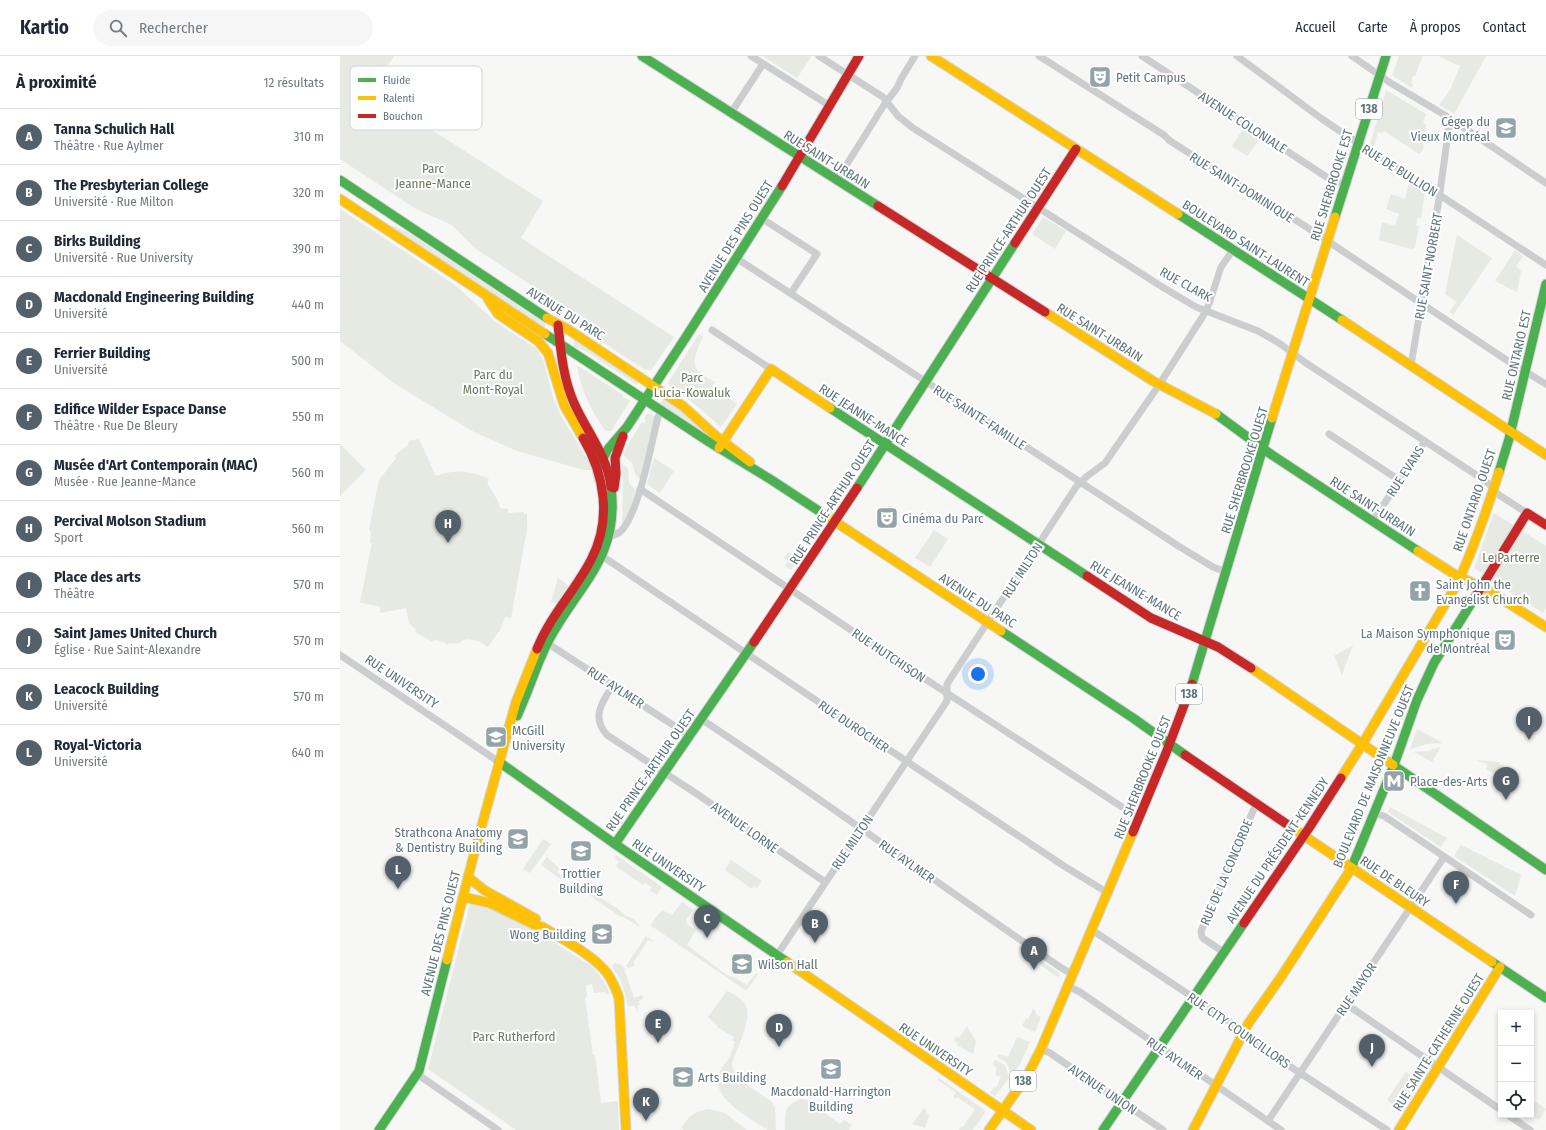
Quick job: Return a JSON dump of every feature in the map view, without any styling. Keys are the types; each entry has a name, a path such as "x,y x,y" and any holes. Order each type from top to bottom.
{"main road":[{"name":"RUE SAINT-URBAIN","path":"642,56 1159,385 1216,414 1264,448 1424,555 1460,576 1481,586 1546,627"},
{"name":"AVENUE DES PINS OUEST","path":"598,468 608,449 627,427 645,400 800,157 859,56"},
{"name":"BOULEVARD SAINT-LAURENT","path":"931,56 1411,365 1546,455"},
{"name":"RUE SHERBROOKE EST","path":"1309,299 1386,56"},
{"name":"RUE PRINCE-ARTHUR OUEST","path":"615,844 835,522 1076,149"},
{"name":"AVENUE DU PARC","path":"340,180 683,406 721,445"},
{"name":"AVENUE DU PARC","path":"340,200 662,411 721,445 770,479 1146,727 1170,745"},
{"name":"RUE ONTARIO EST","path":"1511,432 1546,284"},
{"name":"AVENUE DES PINS OUEST","path":"378,1130 417,1074 468,877 508,734 523,704 544,641 586,570 598,543 602,528 604,511 603,489 598,468 593,454 564,405 548,354 538,341 498,314 486,295"},
{"name":"RUE SHERBROOKE OUEST","path":"989,1130 1027,1076 1041,1049 1170,745 1190,692 1309,299"},
{"name":"AVENUE DES PINS OUEST","path":"558,325 565,377 580,415 604,456 609,475 612,499"},
{"name":"RUE JEANNE-MANCE","path":"771,369 1038,546 1151,618 1229,653 1363,743 1546,870"},
{"path":"721,445 771,369"},
{"name":"AVENUE DES PINS OUEST","path":"544,641 590,577 602,556 611,522 612,499 616,474 616,456 627,427"},
{"name":"RUE ONTARIO OUEST","path":"1460,576 1470,556 1511,432"},
{"name":"RUE CLARK","path":"1527,513 1546,525"},
{"name":"BOULEVARD DE MAISONNEUVE OUEST","path":"1193,1130 1245,1032 1352,868 1394,765 1417,700 1434,663 1527,513"},
{"name":"AVENUE DU PRÉSIDENT-KENNEDY","path":"1103,1130 1225,953 1258,900 1303,836 1363,743 1460,576"},
{"name":"RUE DE BLEURY","path":"1170,745 1303,836 1546,998"},
{"name":"RUE UNIVERSITY","path":"499,762 615,844 1031,1130"},
{"path":"468,877 481,889 512,904 539,922 543,927"},
{"path":"463,897 490,902 535,925 543,927 596,961 608,973 619,998 626,1130"},
{"name":"RUE SAINTE-CATHERINE OUEST","path":"1399,1130 1500,967"}],"street":[{"path":"751,56 830,106"},
{"name":"RUE CLARK","path":"819,56 883,97 898,116 913,128 1164,288 1196,306 1258,331 1279,343 1486,482 1499,495 1527,513"},
{"path":"837,180 886,102 897,88 915,56"},
{"name":"RUE SAINT-DOMINIQUE","path":"1039,56 1113,102 1164,135 1170,141 1195,158 1208,164 1546,384"},
{"name":"AVENUE COLONIALE","path":"1142,56 1328,178 1345,185"},
{"name":"RUE DE BULLION","path":"1237,56 1322,119 1546,265"},
{"path":"1352,56 1546,183"},
{"path":"731,113 763,64"},
{"name":"RUE SAINT-NORBERT","path":"1411,365 1440,195 1450,119"},
{"path":"761,218 817,254 791,293"},
{"name":"RUE MILTON","path":"777,955 947,701 947,684 1058,513 1076,487 1105,463 1159,385 1206,310 1221,267 1233,250"},
{"name":"RUE SAINTE-FAMILLE","path":"736,258 1180,547 1215,569 1226,572"},
{"name":"RUE JEANNE-MANCE","path":"712,330 771,369"},
{"path":"608,537 618,533 625,525 631,514 640,489 657,423 662,411"},
{"path":"1329,434 1399,480"},
{"name":"RUE EVANS","path":"1373,521 1425,441"},
{"name":"RUE HUTCHISON","path":"640,489 947,693 1139,818"},
{"name":"RUE DUROCHER","path":"602,556 906,761 1070,870 1108,893"},
{"name":"RUE AYLMER","path":"544,641 690,736"},
{"name":"RUE UNIVERSITY","path":"340,655 499,762"},
{"name":"AVENUE LORNE","path":"613,685 604,700 598,717 603,731 613,740 664,772 825,882"},
{"name":"RUE AYLMER","path":"701,719 1063,969 1073,974"},
{"name":"RUE DE LA CONCORDE","path":"1225,953 1204,939 1201,931 1256,804"},
{"path":"1374,813 1384,816 1531,915"},
{"name":"RUE MAYOR","path":"1268,1121 1444,857"},
{"name":"RUE CITY COUNCILLORS","path":"1092,930 1245,1032 1259,1046 1387,1130"},
{"name":"RUE AYLMER","path":"1068,986 1080,992 1159,1048 1281,1130"},
{"path":"1346,1004 1498,1108"},
{"name":"AVENUE UNION","path":"1041,1049 1050,1053 1163,1130"},
{"path":"417,1074 498,1130"},
{"path":"1512,1118 1530,1130"}],"green space":[{"name":"Parc Jeanne-Mance","path":"340,56 394,56 387,66 350,66 350,130 432,130 543,201 521,238 674,337 651,370 645,370 580,327 572,312 476,249 452,225 416,209 340,159"},
{"path":"763,56 809,56 811,57 797,78"},
{"path":"1399,56 1423,56 1415,76 1413,76 1411,83 1413,84 1412,88 1392,75"},
{"path":"1440,56 1486,56 1454,114 1439,105 1450,90 1460,66"},
{"path":"1386,90 1426,114 1423,123 1426,125 1423,150 1419,154 1384,131 1382,133 1378,132 1374,147 1370,144"},
{"path":"1243,129 1259,140 1247,156 1232,146"},
{"path":"1409,184 1425,191 1421,218 1417,218 1416,226 1419,226 1415,248 1411,249 1379,240 1382,222 1395,226 1399,214 1386,209 1391,194 1405,199"},
{"name":"Parc du Mont-Royal","path":"340,209 455,285 497,323 537,349 544,362 552,394 560,414 594,470 596,481 594,484 592,470 584,470 517,451 474,432 395,384 340,341"},
{"path":"1043,217 1066,231 1055,249 1032,234"},
{"path":"391,225 407,232 546,324 544,328 390,226"},
{"path":"1457,235 1492,258 1453,315 1449,312 1457,302 1445,294"},
{"path":"1515,250 1523,256 1516,266 1521,271 1517,292 1495,281"},
{"name":"Parc Lucia-Kowaluk","path":"699,334 703,336 695,358 698,371 715,382 712,386 737,404 721,427 692,402 677,392 678,390 675,388 674,389 668,384"},
{"path":"574,339 639,382 637,385 584,350 574,347"},
{"path":"577,365 630,401 611,431 604,429 583,391"},
{"path":"664,398 676,406 712,439 660,404"},
{"path":"650,413 655,417 640,479 636,475 632,463 623,455 642,422 644,423 646,420 644,419 647,414"},
{"path":"419,439 436,476 449,472 469,472 482,476 489,479 487,483 498,501 500,508 508,509 508,513 524,512 524,514 527,514 527,529 511,618 505,617 500,630 488,647 478,641 469,639 459,643 445,644 445,642 434,640 433,642 415,632 416,630 409,623 406,608 380,613 380,607 378,606 360,603 372,543 370,543 371,531 369,531 378,482 396,458 394,456 408,445 409,441"},
{"path":"340,444 366,470 340,496"},
{"path":"654,458 674,471 660,493 647,484"},
{"path":"621,463 628,469 629,483 636,490 629,512 622,525 623,481"},
{"name":"Le Parterre","path":"1494,513 1546,546 1546,608 1543,613 1474,568"},
{"path":"934,530 948,539 930,567 915,558"},
{"path":"795,549 802,554 791,570 785,566 789,561 784,558 788,552 791,554"},
{"path":"558,578 568,586 558,603 551,602"},
{"path":"1353,645 1342,675 1334,656"},
{"path":"1417,729 1443,743 1427,744 1410,749"},
{"path":"1441,747 1432,762 1414,752 1430,751"},
{"path":"1477,760 1498,762 1506,770 1519,777 1519,781 1486,769 1488,765"},
{"path":"1390,807 1447,838 1441,847 1388,812"},
{"path":"543,839 551,844 530,873 523,869"},
{"path":"1461,845 1521,875 1515,896 1454,856"},
{"path":"616,855 662,887 657,895 650,890 652,887 645,883 643,885 616,866 619,862 615,858"},
{"path":"547,857 562,871 559,870 557,872 564,877 562,880 541,865"},
{"path":"731,860 762,881 757,888 754,886 752,889 725,870"},
{"path":"581,888 587,892 589,891 594,893 617,908 624,915 634,919 641,928 622,916 621,917 580,889"},
{"path":"682,902 693,910 686,920 687,924 696,930 687,945 728,976 734,977 747,985 756,973 758,974 747,990 650,925 662,910 672,915"},
{"name":"Parc Rutherford","path":"470,904 481,905 496,910 531,928 591,966 604,982 610,994 605,994 605,992 594,993 592,984 586,985 587,997 585,998 593,1055 595,1055 601,1103 618,1101 619,1130 516,1130 428,1069"},
{"path":"646,936 653,941 648,940 633,963 635,965 628,968 626,966"},
{"path":"1020,946 1058,972 1060,975 1059,978 1018,949"},
{"path":"615,963 618,963 626,969 624,969 634,998 642,995 643,999 638,1001 640,1005 638,1005 637,1013 635,1006 628,1006 622,983 612,966"},
{"path":"727,991 742,1001 747,1009 747,1021 732,1063 733,1069 741,1080 771,1101 775,1108 776,1130 768,1130 742,1113 725,1098 720,1090 718,1081 720,1071 731,1055 730,1054 735,1042 732,1040 734,1037 717,1027 718,1026 708,1017"},
{"path":"1033,1009 1036,1011 1035,1014 1041,1017 1035,1032 1022,1026 1026,1018 1028,1019"},
{"path":"967,1026 976,1042 973,1054 957,1045 958,1043 954,1040 956,1036 959,1038"},
{"path":"1017,1037 1030,1042 1020,1064 1012,1075 1006,1062 997,1057 999,1054 1008,1057"},
{"path":"995,1060 1005,1065 1009,1078 995,1096 990,1093 994,1087 996,1088 1001,1077 995,1075 997,1068 993,1065"},
{"path":"1406,1072 1414,1077 1416,1075 1420,1078 1399,1111 1387,1100"},
{"path":"939,1078 986,1111 973,1130 959,1130 961,1126 963,1127 975,1109 957,1097 956,1099 953,1097 956,1092 938,1080"},
{"path":"801,1099 807,1100 840,1124 844,1120 852,1125 849,1130 785,1130 785,1115 788,1107 795,1101"},
{"path":"1534,1100 1546,1109 1539,1120 1534,1116"},
{"path":"924,1108 929,1116 925,1128 912,1124"},
{"path":"709,1109 725,1113 747,1130 684,1130 681,1128 693,1115 700,1111"}],"traffic: fast":[{"path":"642,56 878,206"},
{"path":"1335,217 1386,56"},
{"path":"340,180 547,318"},
{"path":"598,468 608,449 627,427 686,337 782,186"},
{"path":"1178,214 1342,320"},
{"path":"857,488 1015,243"},
{"path":"1499,472 1509,439 1546,284"},
{"path":"545,334 709,442 770,479 828,517"},
{"path":"830,408 1087,576"},
{"path":"1216,414 1272,455 1418,551"},
{"path":"1192,684 1272,418"},
{"path":"517,716 549,640 594,570 603,552 609,533 612,512 611,487"},
{"path":"1351,869 1394,765 1417,700 1434,663 1477,594"},
{"path":"1001,631 1133,718 1185,755"},
{"path":"615,844 754,642"},
{"path":"499,762 787,962"},
{"path":"1393,765 1546,870"},
{"path":"1103,1130 1244,923"},
{"path":"379,1130 419,1071 447,960"},
{"path":"1492,962 1546,998"}],"traffic: slow":[{"path":"931,56 1178,214"},
{"path":"340,199 545,334"},
{"path":"1272,418 1335,217"},
{"path":"488,299 498,314 538,341 548,353 564,405 583,438"},
{"path":"1045,312 1153,381 1216,414"},
{"path":"547,318 569,330 683,406 716,436 750,462"},
{"path":"1342,320 1546,455"},
{"path":"719,448 771,369 830,408"},
{"path":"1341,778 1457,584 1480,529 1499,472"},
{"path":"828,517 1001,631"},
{"path":"1418,551 1454,574 1489,591 1546,627"},
{"path":"447,960 475,850 516,702 537,649"},
{"path":"1251,668 1393,765"},
{"path":"1288,825 1492,962"},
{"path":"989,1130 1027,1076 1041,1049 1133,832"},
{"path":"1193,1130 1248,1024 1281,977 1351,869"},
{"path":"468,877 484,890 536,919"},
{"path":"463,897 490,903 535,925 543,927 577,948 601,966 607,973 619,998 626,1130"},
{"path":"787,962 1031,1130"},
{"path":"1399,1130 1500,967"}],"traffic: jam":[{"path":"782,186 859,56"},
{"path":"1015,243 1076,149"},
{"path":"878,206 1045,312"},
{"path":"558,325 563,365 570,394 601,454 609,475 611,487"},
{"path":"614,488 616,474 615,458 623,436"},
{"path":"537,649 542,637 591,560 598,545 602,529 603,498 601,482 591,452 583,438"},
{"path":"754,642 857,488"},
{"path":"1477,594 1527,513 1546,525"},
{"path":"1087,576 1151,618 1218,647 1251,668"},
{"path":"1133,832 1166,753 1192,684"},
{"path":"1185,755 1288,825"},
{"path":"1244,923 1309,828 1341,778"}],"place":[{"name":"Petit Campus","path":"1100,77"},
{"name":"Cégep du Vieux Montréal","path":"1506,128"},
{"name":"Cinéma du Parc","path":"887,518"},
{"name":"Percival Molson Stadium","path":"448,543"},
{"name":"Saint John the Evangelist Church","path":"1420,591"},
{"name":"La Maison Symphonique de Montréal","path":"1505,640"},
{"name":"McGill University","path":"496,737"},
{"name":"Place des arts","path":"1529,740"},
{"name":"Place-des-Arts","path":"1394,781"},
{"name":"Musée d'Art Contemporain (MAC)","path":"1506,800"},
{"name":"Strathcona Anatomy & Dentistry Building","path":"518,839"},
{"name":"Trottier Building","path":"581,851"},
{"name":"Royal-Victoria","path":"398,889"},
{"name":"Edifice Wilder Espace Danse","path":"1456,904"},
{"name":"Wong Building","path":"602,934"},
{"name":"Birks Building","path":"707,938"},
{"name":"The Presbyterian College","path":"815,943"},
{"name":"Wilson Hall","path":"742,964"},
{"name":"Tanna Schulich Hall","path":"1034,970"},
{"name":"Ferrier Building","path":"658,1043"},
{"name":"Macdonald Engineering Building","path":"779,1047"},
{"name":"Saint James United Church","path":"1372,1067"},
{"name":"Macdonald-Harrington Building","path":"831,1069"},
{"name":"Arts Building","path":"683,1077"},
{"name":"Leacock Building","path":"646,1121"}]}
